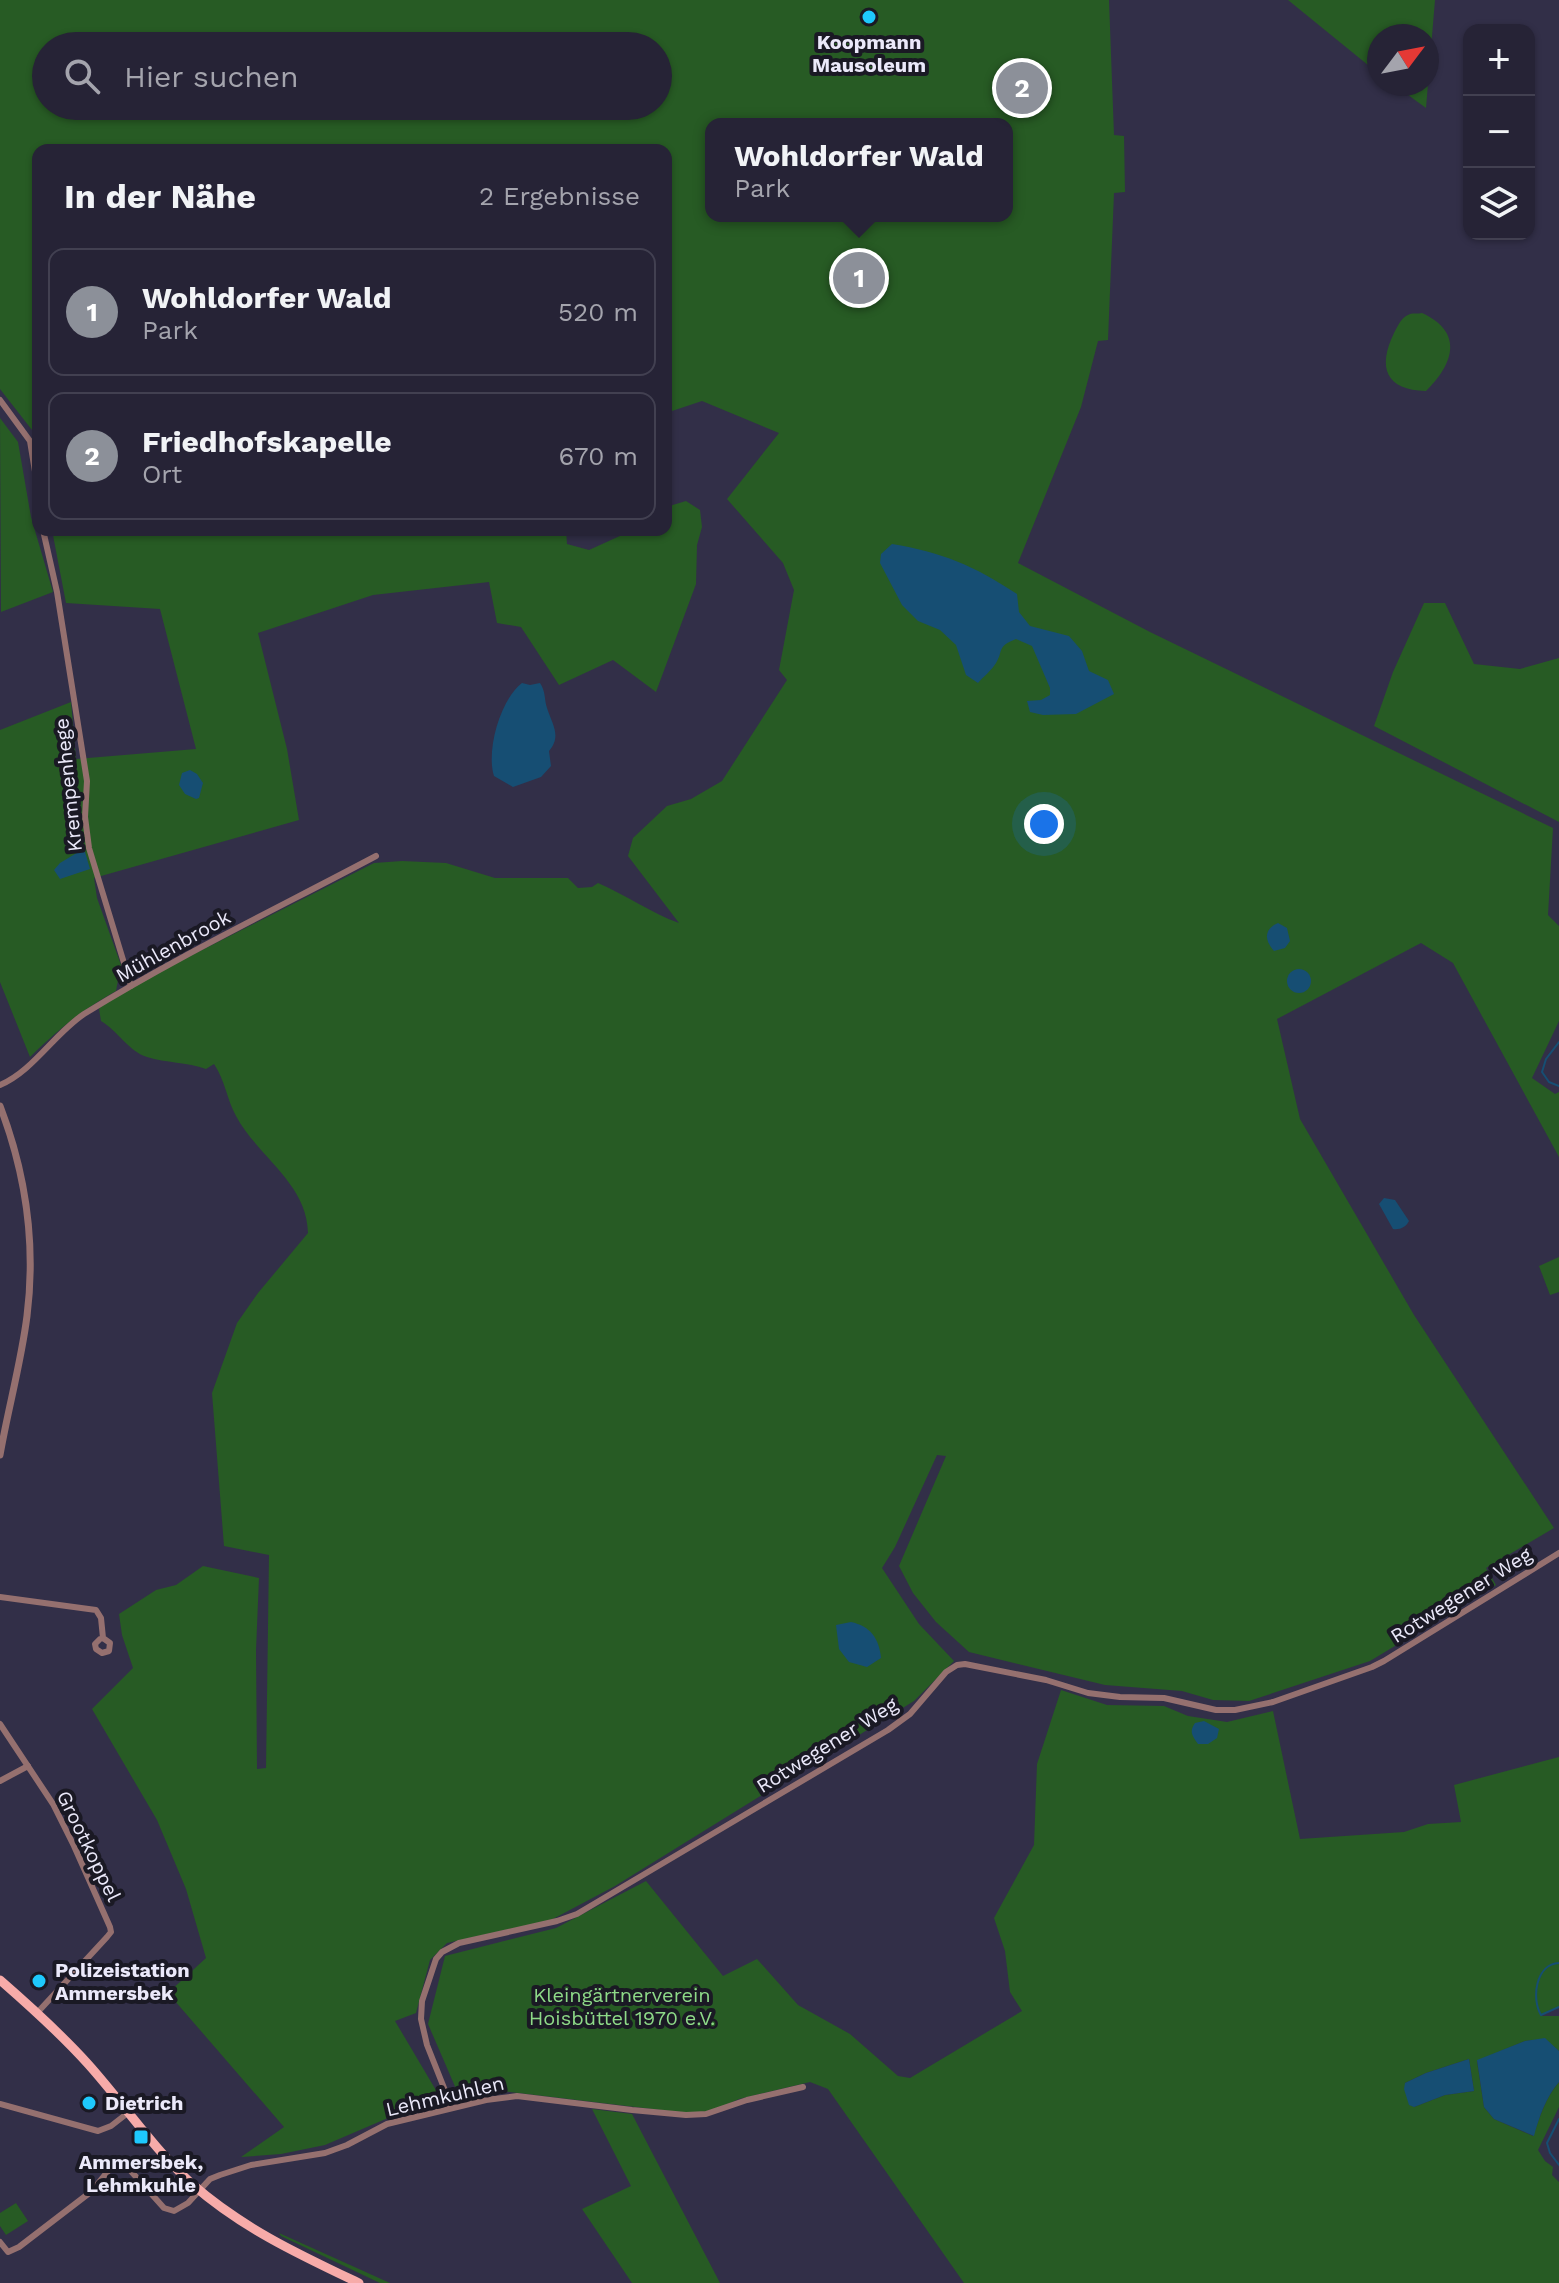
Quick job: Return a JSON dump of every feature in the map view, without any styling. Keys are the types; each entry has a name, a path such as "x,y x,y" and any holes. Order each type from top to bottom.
{"main road":[{"path":"0,1980 89,2065 164,2154 201,2191 272,2242 359,2283"}],"street":[{"path":"0,400 30,441 32,453"},
{"name":"Krempenhege","path":"44,536 57,592 87,781 85,817 89,848 131,986"},
{"name":"Mühlenbrook","path":"0,1085 26,1067 74,1022 131,986 376,856"},
{"path":"0,1106 23,1186 30,1227 31,1260 27,1319 0,1455"},
{"name":"Rotwegener Weg","path":"452,2108 427,2045 421,2019 422,2001 433,1965 442,1952 459,1943 577,1914 888,1730 906,1717 940,1678 957,1665 976,1664 1102,1695 1164,1698 1216,1710 1247,1709 1286,1699 1372,1667 1559,1553"},
{"path":"0,1597 96,1610 101,1618 103,1638"},
{"name":"Grootkoppel","path":"0,1724 49,1797 111,1932 37,2013"},
{"path":"0,1781 28,1766"},
{"name":"Lehmkuhlen","path":"0,2242 8,2252 19,2247 92,2191 109,2170 115,2168 129,2169 164,2208 180,2209 210,2179 231,2171 325,2153 387,2124 499,2097 517,2096 686,2115 706,2114 747,2100 803,2087"},
{"path":"0,2104 98,2131 111,2126 129,2112"}],"green space":[{"path":"0,0 1109,0 1114,135 1124,136 1125,192 1114,193 1108,340 1098,341 1081,407 1018,563 1150,632 1553,828 1548,915 1559,926 1559,1021 1532,1078 1555,1094 1559,1092 1559,1157 1453,963 1421,943 1277,1019 1300,1119 1414,1315 1554,1528 1486,1568 1496,1585 1370,1661 1249,1701 1213,1700 1182,1691 1105,1685 969,1652 936,1622 913,1593 899,1566 946,1456 937,1455 895,1547 882,1568 919,1624 954,1661 914,1701 615,1886 551,1920 447,1943 430,1960 416,2013 395,2021 440,2097 441,2105 388,2118 325,2145 281,2154 241,2157 284,2127 168,1993 206,1958 186,1889 157,1820 92,1709 133,1668 119,1614 156,1590 176,1585 203,1566 259,1578 257,1769 266,1768 269,1555 224,1546 212,1393 237,1323 308,1233 306,1215 291,1185 245,1131 214,1064 206,1069 140,1054 101,1021 99,1009 107,998 374,863 446,863 495,878 568,878 578,888 592,887 598,883 679,923 628,856 633,838 667,806 691,799 722,781 787,680 779,670 794,590 783,563 727,499 779,433 702,401 672,411 672,144 32,144 32,430 0,389"},
{"path":"1288,0 1435,0 1433,24 1367,24 1367,64"},
{"path":"1410,96 1427,96 1426,108"},
{"path":"1422,313 1444,329 1450,349 1443,370 1426,391 1412,390 1394,381 1386,366 1389,346 1400,322 1410,314"},
{"path":"0,418 18,442 32,536 37,536 53,592 1,612"},
{"path":"686,501 700,510 702,527 697,545 696,584 656,692 613,660 559,685 521,627 497,623 489,582 373,595 258,633 287,749 299,820 94,878 97,898 121,965 116,991 70,1021 30,1057 0,982 0,730 71,702 76,759 196,749 160,609 66,603 53,536 566,536 567,544 589,550 620,536 672,536 672,505"},
{"path":"1424,603 1445,603 1474,664 1520,669 1559,658 1559,822 1374,726 1393,672"},
{"path":"1559,1257 1559,1292 1550,1295 1539,1266"},
{"name":"Kleingärtnerverein Hoisbüttel 1970 e.V.","path":"1061,1690 1107,1705 1164,1706 1188,1716 1227,1722 1273,1711 1300,1839 1404,1832 1428,1824 1461,1822 1454,1785 1559,1757 1559,2007 1540,2016 1559,2016 1559,2051 1545,2039 1525,2041 1477,2061 1484,2107 1494,2119 1533,2136 1546,2101 1559,2082 1559,2107 1538,2150 1553,2167 1552,2175 1559,2182 1559,2283 964,2283 828,2089 810,2082 739,2099 715,2110 694,2114 502,2091 460,2098 428,2024 445,1956 556,1928 646,1881 723,1976 757,1959 798,2005 850,2034 898,2076 910,2078 1022,2011 1010,1992 1005,1951 994,1918 1034,1845 1037,1764","holes":["1469,2059 1474,2091 1445,2095 1414,2107 1405,2083"]},
{"path":"592,2109 632,2114 720,2283 632,2283 582,2209 631,2186"},
{"path":"16,2203 28,2221 6,2235 0,2226 0,2213"},
{"path":"279,2233 390,2283 380,2283"}],"water":[{"path":"892,544 957,562 1017,594 1019,612 1030,626 1069,636 1082,651 1089,671 1108,680 1114,694 1076,714 1043,715 1030,712 1027,701 1041,700 1050,695 1050,688 1032,646 1016,639 1003,647 994,666 978,683 966,675 956,645 940,630 918,621 902,605 880,563 881,554"},
{"path":"522,683 540,683 555,740 549,751 551,766 541,777 513,787 494,776 492,753 501,713"},
{"path":"190,770 203,783 196,799 185,794 179,785 182,773"},
{"path":"80,851 85,852 90,869 60,879 54,870"},
{"path":"1278,923 1287,928 1290,941 1285,948 1274,951 1267,935 1270,928"},
{"path":"1299,969 1310,976 1311,981 1304,992 1299,993 1288,986 1287,981 1294,970"},
{"path":"1384,1198 1395,1200 1409,1221 1404,1226 1393,1229 1379,1204"},
{"path":"851,1622 868,1630 878,1644 881,1658 867,1667 849,1662 839,1649 836,1625"},
{"path":"1204,1721 1219,1729 1217,1738 1208,1744 1198,1744 1192,1729 1195,1723"},
{"path":"1545,2038 1559,2051 1559,2082 1550,2094 1534,2136 1494,2119 1484,2107 1477,2060 1525,2041"},
{"path":"1469,2059 1474,2091 1445,2095 1414,2107 1409,2105 1405,2083"}],"waterway":[{"path":"1559,1042 1546,1059 1542,1072 1549,1082 1559,1086"},
{"path":"1559,1963 1545,1969 1536,1991 1541,2015 1559,2007"},
{"path":"1559,2119 1547,2143 1559,2165"}],"place":[{"name":"Koopmann Mausoleum","path":"869,17"},
{"name":"Friedhofskapelle","path":"1022,88"},
{"name":"Wohldorfer Wald","path":"859,278"},
{"name":"Polizeistation Ammersbek","path":"39,1981"},
{"name":"Dietrich","path":"89,2103"},
{"name":"Ammersbek, Lehmkuhle","path":"141,2137"}]}
